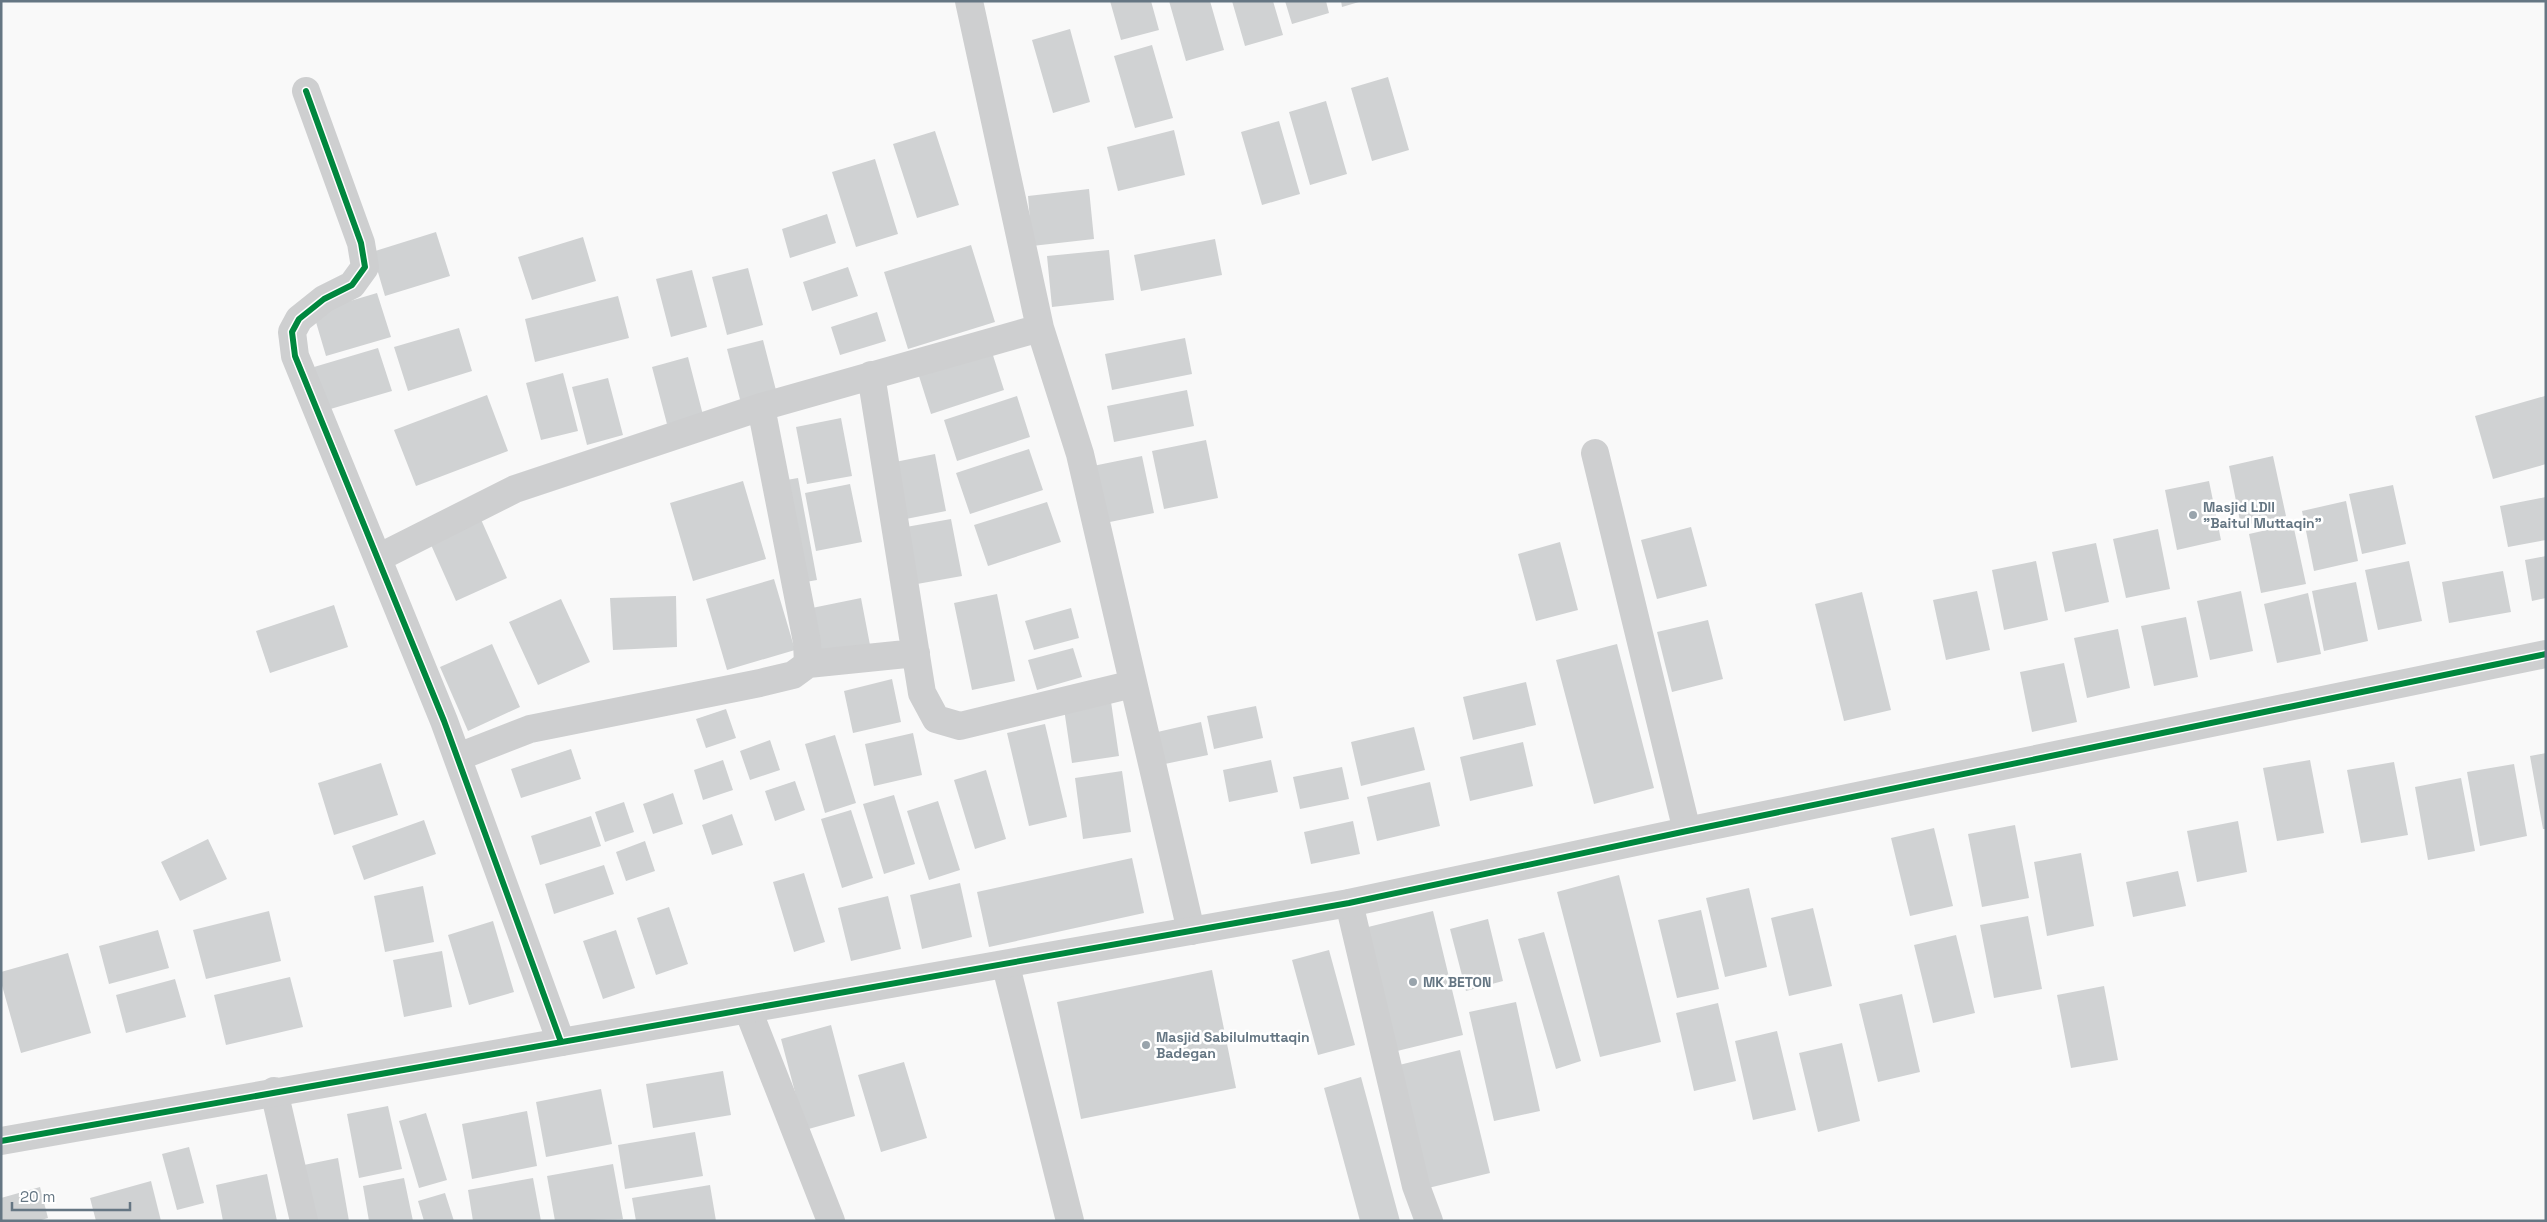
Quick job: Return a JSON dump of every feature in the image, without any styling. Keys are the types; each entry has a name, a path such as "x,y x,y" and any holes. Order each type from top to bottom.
{"street":[{"path":"969,1 1040,328 1080,454 1191,931"},
{"path":"306,91 361,243 365,267 352,285 324,299 299,319 292,332 295,356 458,757 560,1042"},
{"path":"378,558 515,489 761,407 1040,328"},
{"path":"872,375 922,693 936,719 960,726 1133,684"},
{"path":"761,407 807,642 808,664"},
{"path":"1595,453 1687,831"},
{"path":"458,757 530,729 760,683 792,675 808,664 916,653"},
{"path":"1,1141 560,1042 1006,966 1191,931 1350,904 1687,831 2546,654"},
{"path":"1350,904 1416,1186 1428,1221"},
{"path":"1006,966 1070,1221"},
{"path":"748,1010 831,1221"},
{"path":"274,1092 304,1221"}],"building":[{"path":"1110,1 1151,1 1159,30 1121,40"},
{"path":"1169,1 1210,1 1224,50 1186,61"},
{"path":"1232,1 1273,1 1283,35 1245,46"},
{"path":"1285,1 1326,1 1329,13 1292,24"},
{"path":"1341,1 1359,1 1359,2 1342,7"},
{"path":"1070,29 1090,102 1053,113 1032,40"},
{"path":"1152,45 1173,118 1135,128 1114,56"},
{"path":"1388,77 1409,150 1372,161 1351,88"},
{"path":"1326,101 1347,174 1310,185 1289,112"},
{"path":"1279,121 1300,194 1262,205 1241,132"},
{"path":"1174,130 1185,175 1118,191 1107,147"},
{"path":"935,131 959,205 917,218 893,144"},
{"path":"875,159 898,234 856,247 832,172"},
{"path":"1089,189 1094,239 1032,246 1028,196"},
{"path":"827,214 836,243 790,258 782,229"},
{"path":"436,232 450,276 385,296 372,252"},
{"path":"583,237 596,281 532,300 518,257"},
{"path":"1215,239 1222,275 1141,291 1134,255"},
{"path":"971,245 995,322 908,349 884,272"},
{"path":"1109,250 1114,300 1052,307 1047,256"},
{"path":"848,267 858,296 812,311 803,282"},
{"path":"748,268 763,325 727,335 712,277"},
{"path":"692,270 707,327 671,337 656,279"},
{"path":"377,293 391,337 326,356 313,312"},
{"path":"618,296 629,338 535,362 525,319"},
{"path":"877,312 886,341 840,355 831,327"},
{"path":"459,328 472,371 408,391 394,347"},
{"path":"1185,338 1192,374 1112,390 1105,354"},
{"path":"763,340 778,398 742,407 727,349"},
{"path":"378,348 392,391 327,410 314,367"},
{"path":"991,349 1004,390 931,414 918,373"},
{"path":"688,357 703,415 667,424 652,367"},
{"path":"563,373 578,431 541,440 526,383"},
{"path":"608,378 623,435 587,445 572,387"},
{"path":"1187,390 1194,426 1114,442 1107,406"},
{"path":"487,395 508,451 416,486 394,430"},
{"path":"1017,396 1030,437 957,461 944,420"},
{"path":"2545,396 2546,464 2493,479 2475,416"},
{"path":"841,418 852,476 807,484 796,427"},
{"path":"1206,440 1218,498 1164,509 1152,451"},
{"path":"1029,449 1043,490 970,514 956,473"},
{"path":"935,454 946,511 901,520 890,463"},
{"path":"1142,456 1154,513 1100,524 1088,467"},
{"path":"2273,456 2286,516 2241,526 2229,466"},
{"path":"798,478 817,580 800,583 781,481"},
{"path":"743,481 766,559 693,581 670,503"},
{"name":"Masjid LDII \"Baitul Muttaqin\"","path":"2209,481 2221,540 2177,550 2165,490"},
{"path":"850,484 862,542 816,551 805,493"},
{"path":"2393,485 2406,544 2362,554 2349,494"},
{"path":"2546,497 2546,540 2508,547 2500,506"},
{"path":"2346,501 2358,561 2314,571 2302,511"},
{"path":"1047,502 1061,542 988,566 974,525"},
{"path":"479,515 507,578 456,601 428,538"},
{"path":"951,519 962,576 917,584 906,527"},
{"path":"2293,524 2306,584 2261,593 2249,534"},
{"path":"1691,527 1707,586 1657,599 1641,540"},
{"path":"2158,529 2170,589 2126,598 2113,539"},
{"path":"1560,542 1578,610 1536,621 1518,554"},
{"path":"2096,543 2109,602 2065,612 2052,552"},
{"path":"2546,556 2546,598 2532,601 2525,560"},
{"path":"2036,561 2048,620 2004,630 1992,570"},
{"path":"2409,561 2422,621 2378,630 2365,570"},
{"path":"2503,571 2511,612 2449,623 2442,582"},
{"path":"774,579 795,650 727,670 706,599"},
{"path":"2356,582 2368,641 2324,651 2312,591"},
{"path":"1977,591 1990,650 1946,660 1933,600"},
{"path":"2241,591 2253,651 2210,660 2197,601"},
{"path":"1862,592 1891,710 1844,721 1815,604"},
{"path":"2308,593 2321,654 2277,663 2264,604"},
{"path":"997,594 1015,681 972,690 954,603"},
{"path":"676,596 677,647 613,650 610,598"},
{"path":"861,598 870,645 816,656 807,609"},
{"path":"561,599 590,662 538,685 509,622"},
{"path":"334,605 348,647 270,673 256,631"},
{"path":"1071,608 1079,638 1034,650 1025,621"},
{"path":"2186,617 2198,677 2154,686 2141,626"},
{"path":"1708,620 1723,679 1672,692 1657,632"},
{"path":"2118,629 2130,688 2087,698 2074,638"},
{"path":"492,644 520,707 468,731 440,667"},
{"path":"1617,644 1654,788 1594,804 1556,660"},
{"path":"1073,648 1082,677 1037,690 1028,660"},
{"path":"2064,663 2077,722 2032,732 2020,672"},
{"path":"892,679 901,722 853,733 844,691"},
{"path":"1526,682 1536,725 1473,740 1463,697"},
{"path":"1110,695 1119,756 1072,763 1063,702"},
{"path":"1256,706 1263,738 1214,749 1207,716"},
{"path":"726,709 736,738 706,748 696,719"},
{"path":"1201,722 1208,755 1160,765 1153,733"},
{"path":"1045,724 1067,817 1029,826 1007,733"},
{"path":"1414,727 1425,770 1361,786 1351,742"},
{"path":"913,733 922,775 874,786 865,744"},
{"path":"835,735 856,803 825,813 805,744"},
{"path":"770,740 780,770 750,780 740,751"},
{"path":"1523,742 1533,786 1470,801 1460,757"},
{"path":"571,749 581,779 521,798 511,769"},
{"path":"2546,753 2546,829 2543,829 2530,756"},
{"path":"723,760 733,790 703,800 694,770"},
{"path":"1271,760 1278,792 1229,802 1223,770"},
{"path":"2310,760 2324,833 2277,841 2263,768"},
{"path":"2394,762 2408,835 2361,843 2347,770"},
{"path":"381,763 398,815 334,835 318,783"},
{"path":"2514,764 2527,836 2480,846 2467,772"},
{"path":"1342,767 1349,799 1300,809 1293,777"},
{"path":"986,770 1006,839 975,849 954,780"},
{"path":"1122,771 1131,832 1083,839 1075,778"},
{"path":"2461,778 2475,851 2428,860 2415,787"},
{"path":"795,781 805,810 775,821 765,791"},
{"path":"1430,782 1440,826 1377,841 1367,797"},
{"path":"673,793 683,824 653,834 643,804"},
{"path":"894,795 915,864 884,874 863,804"},
{"path":"938,801 960,870 929,880 907,811"},
{"path":"624,802 634,832 605,842 595,812"},
{"path":"851,810 873,878 842,888 821,819"},
{"path":"732,814 743,845 712,855 702,825"},
{"path":"591,816 601,846 540,865 531,836"},
{"path":"424,820 436,854 364,880 352,846"},
{"path":"1353,821 1360,854 1311,864 1304,832"},
{"path":"2238,821 2247,872 2197,882 2187,831"},
{"path":"2015,825 2029,898 1982,907 1968,834"},
{"path":"1934,828 1953,906 1910,916 1891,838"},
{"path":"208,839 227,879 180,901 161,862"},
{"path":"645,841 655,871 626,881 616,852"},
{"path":"2081,853 2094,926 2047,936 2034,862"},
{"path":"1132,858 1144,913 989,947 977,892"},
{"path":"604,865 614,894 554,914 545,884"},
{"path":"2178,871 2186,906 2133,917 2126,882"},
{"path":"804,873 825,942 794,952 773,882"},
{"path":"1619,875 1661,1042 1600,1057 1557,892"},
{"path":"960,883 972,937 922,949 910,895"},
{"path":"423,886 434,942 385,952 374,896"},
{"path":"1749,888 1767,967 1725,977 1706,898"},
{"path":"888,896 901,949 851,961 838,908"},
{"path":"669,907 688,964 656,975 637,918"},
{"path":"1813,908 1832,986 1789,996 1771,918"},
{"path":"1701,910 1719,989 1677,998 1658,920"},
{"path":"269,911 281,961 206,979 193,930"},
{"name":"MK BETON","path":"1433,911 1463,1035 1393,1052 1364,928"},
{"path":"2028,916 2042,989 1994,998 1980,925"},
{"path":"1488,919 1503,981 1466,991 1450,929"},
{"path":"493,921 514,992 469,1005 448,935"},
{"path":"158,930 169,968 109,984 99,946"},
{"path":"616,930 635,988 603,999 583,941"},
{"path":"1544,932 1581,1061 1556,1069 1518,939"},
{"path":"1956,935 1975,1013 1933,1023 1914,945"},
{"path":"1329,950 1355,1045 1318,1055 1292,960"},
{"path":"442,951 452,1007 404,1017 393,960"},
{"path":"68,953 91,1033 21,1053 1,982 1,972"},
{"name":"Masjid Sabilulmuttaqin Badegan","path":"1212,970 1236,1088 1081,1119 1057,1002"},
{"path":"290,977 303,1027 226,1045 214,995"},
{"path":"175,979 186,1017 126,1033 116,995"},
{"path":"2104,986 2118,1060 2071,1068 2057,995"},
{"path":"1902,994 1920,1072 1878,1082 1859,1004"},
{"path":"1516,1002 1540,1111 1494,1121 1469,1012"},
{"path":"1718,1003 1736,1081 1694,1091 1676,1013"},
{"path":"831,1025 855,1116 805,1130 781,1039"},
{"path":"1777,1031 1796,1110 1753,1120 1735,1041"},
{"path":"1842,1043 1860,1121 1818,1132 1799,1053"},
{"path":"1460,1050 1490,1173 1420,1190 1391,1067"},
{"path":"904,1062 927,1138 881,1152 858,1075"},
{"path":"723,1071 731,1115 653,1128 646,1084"},
{"path":"1361,1077 1400,1221 1360,1221 1324,1088"},
{"path":"601,1089 612,1144 546,1157 536,1102"},
{"path":"388,1106 402,1169 359,1178 347,1114"},
{"path":"527,1111 537,1166 472,1179 462,1124"},
{"path":"426,1113 447,1180 419,1188 399,1121"},
{"path":"695,1132 703,1176 625,1189 618,1145"},
{"path":"189,1147 204,1203 177,1210 162,1154"},
{"path":"338,1158 349,1221 309,1221 299,1166"},
{"path":"613,1164 623,1219 555,1221 547,1176"},
{"path":"267,1174 277,1221 223,1221 216,1185"},
{"path":"404,1178 413,1221 369,1221 363,1186"},
{"path":"533,1178 541,1221 473,1221 468,1190"},
{"path":"151,1181 161,1221 96,1221 90,1198"},
{"path":"710,1185 716,1221 636,1221 632,1198"},
{"path":"40,1187 48,1218 38,1221 1,1221 1,1198"},
{"path":"445,1193 454,1221 424,1221 418,1201"}],"cycle path":[{"path":"306,91 361,243 365,267 352,285 324,299 299,319 292,332 295,356 444,721 561,1042"},
{"path":"1,1141 1349,903 1687,831 2546,654"}],"place":[{"name":"Masjid LDII \"Baitul Muttaqin\"","path":"2193,515"},
{"name":"MK BETON","path":"1413,982"},
{"name":"Masjid Sabilulmuttaqin Badegan","path":"1146,1045"}]}
